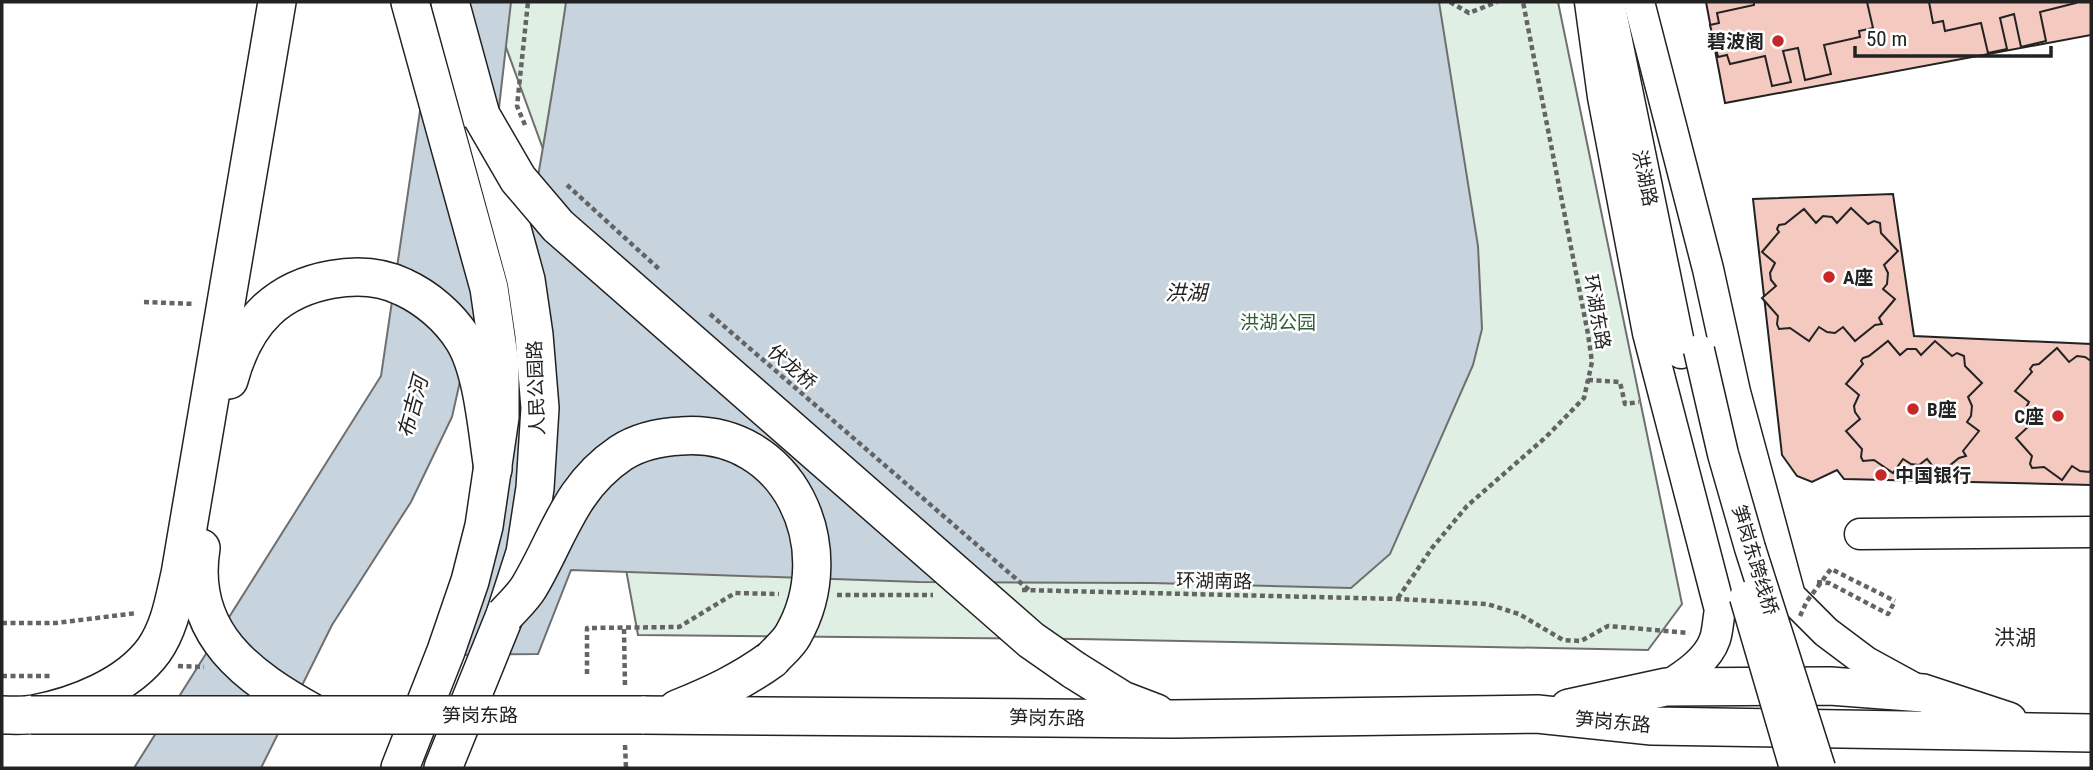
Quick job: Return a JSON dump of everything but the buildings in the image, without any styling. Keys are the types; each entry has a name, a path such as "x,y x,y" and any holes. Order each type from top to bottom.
{"main road":[{"path":"277,2 208,453 199,585 214,633 243,667 279,694 315,714"},
{"name":"人民公园路","path":"400,768 470,581 482,537 500,417 500,364 489,288 410,2"},
{"name":"人民公园路","path":"443,768 505,615 525,553 535,488 540,408 526,280 450,2"},
{"path":"482,117 518,179 558,226 1031,640 1122,700 1173,719"},
{"path":"17,715 79,702 111,686 141,665 154,650 173,606 208,453 236,356 251,328 269,308 298,290 347,277 372,279 400,285 421,296 450,322 464,341 475,368 493,469"},
{"path":"505,615 528,589 575,498 597,472 624,452 662,437 700,434 735,443 765,461 788,484 802,509 810,535 812,582 805,609 792,637 772,659 750,675 713,695 653,715"},
{"path":"1537,715 1666,687 1830,686 1923,692 2046,733"},
{"name":"笋岗东路","path":"17,715 653,715 1173,719 1537,715 1652,726 2091,733"}],"street":[{"path":"1590,2 1603,97 1648,333 1720,610 1729,628 1746,644 1761,646 1776,642 1784,632 1800,599"},
{"name":"洪湖路","path":"1609,2 1690,352"},
{"path":"1638,2 1708,269 1735,392 1800,599 1826,632 1866,662 1923,692"},
{"name":"洪湖路","path":"1638,2 1690,352"},
{"name":"笋岗东跨线桥","path":"1690,352 1699,443 1794,768"},
{"name":"笋岗东跨线桥","path":"1690,352 1820,768"},
{"path":"1860,534 2091,531"},
{"path":"1666,687 1684,675 1705,655 1715,640 1720,610"}],"path":[{"path":"526,128 517,106 528,2"},
{"path":"1450,2 1469,13 1497,2"},
{"name":"环湖东路","path":"1398,599 1432,548 1466,506 1546,438 1584,398 1592,362 1523,2"},
{"path":"560,178 659,269"},
{"path":"144,302 207,305"},
{"name":"伏龙桥","path":"701,306 1029,590"},
{"path":"1588,380 1620,382 1625,404"},
{"path":"1800,599 1807,601 1831,569 1895,601 1888,614 1829,583 1800,599"},
{"name":"环湖南路","path":"1029,590 1398,599 1487,604 1519,614 1563,640 1581,641 1608,626 1689,632"},
{"path":"2,623 57,623 138,613"},
{"path":"587,674 587,628 624,629"},
{"path":"171,666 206,667"}],"green space":[{"name":"洪湖","path":"492,2 1558,2 1682,604 1648,650 1078,639 638,635 555,182"}],"water":[{"name":"布吉河","path":"436,2 511,2 476,310 452,417 411,502 332,625 261,768 134,768 381,376"},
{"name":"洪湖","path":"566,2 1439,2 1478,246 1482,329 1473,365 1390,554 1351,588 1151,583 919,582 571,570 538,654 457,655 482,491"}],"place":[{"name":"碧波阁","path":"1778,41"},
{"name":"A座","path":"1829,277"},
{"name":"B座","path":"1913,409"},
{"name":"C座","path":"2058,416"},
{"name":"中国银行","path":"1881,475"}],"district":[{"name":"洪湖","path":"2015,638"}],"park label":[{"name":"洪湖公园","path":"1278,322"}]}
